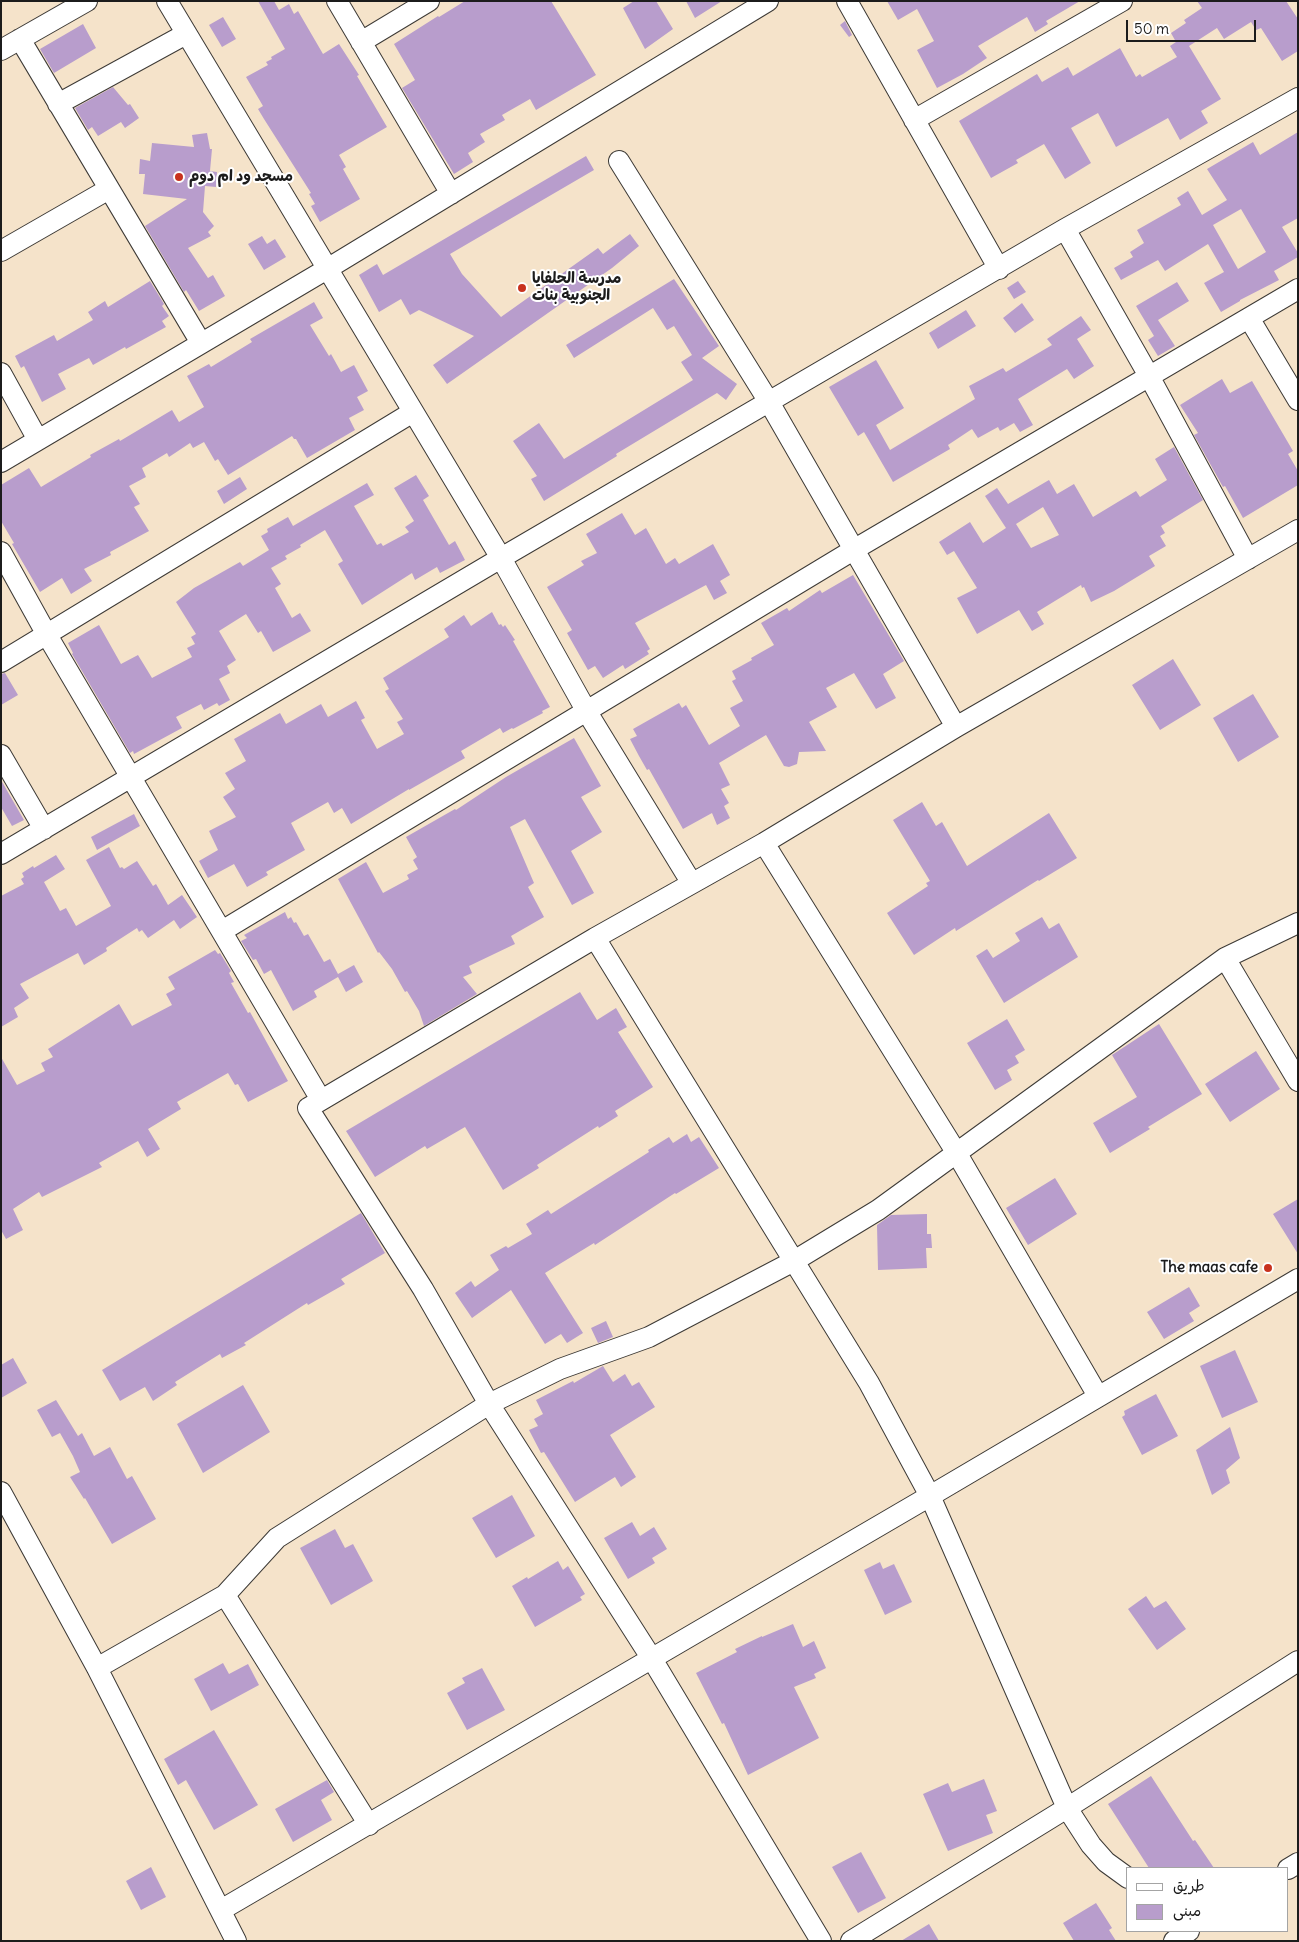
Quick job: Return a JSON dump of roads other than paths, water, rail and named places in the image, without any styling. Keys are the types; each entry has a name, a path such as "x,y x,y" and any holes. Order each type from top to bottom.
{"street":[{"path":"1,50 87,1"},
{"path":"167,1 501,558 587,712 691,882"},
{"path":"337,1 451,194"},
{"path":"361,42 429,1"},
{"path":"1,462 327,269 768,1"},
{"path":"847,1 999,268"},
{"path":"914,120 1122,1"},
{"path":"58,104 186,34"},
{"path":"20,39 201,343"},
{"path":"1,854 501,558 1066,229 1298,98"},
{"path":"619,162 769,402 956,727"},
{"path":"1,251 109,188"},
{"path":"1066,229 1149,376 1248,559"},
{"path":"222,931 855,549 1298,290"},
{"path":"1249,318 1298,400"},
{"path":"1,373 38,440"},
{"path":"1,662 414,412"},
{"path":"821,1941 652,1659 489,1404 423,1289 308,1108 691,882 764,843 956,727 1298,530"},
{"path":"1,552 46,635 321,1100"},
{"path":"1,755 44,829"},
{"path":"764,843 956,1152 1098,1396"},
{"path":"97,1668 225,1595 277,1538 489,1404 560,1369 649,1337 794,1261 878,1210 1225,958 1298,923"},
{"path":"595,938 870,1383 930,1496 1067,1808 1090,1845 1106,1862 1126,1877"},
{"path":"1225,958 1298,1081"},
{"path":"221,1910 1298,1279"},
{"path":"1,1492 97,1668 236,1941"},
{"path":"225,1595 369,1825"},
{"path":"851,1941 1067,1808 1298,1661"},
{"path":"1174,1941 1188,1932"}],"place":[{"name":"مسجد ود ام دوم","path":"179,177"},
{"name":"مدرسة الحلفايا الجنوبية بنات","path":"522,288"},
{"name":"The maas cafe","path":"1268,1268"}]}
